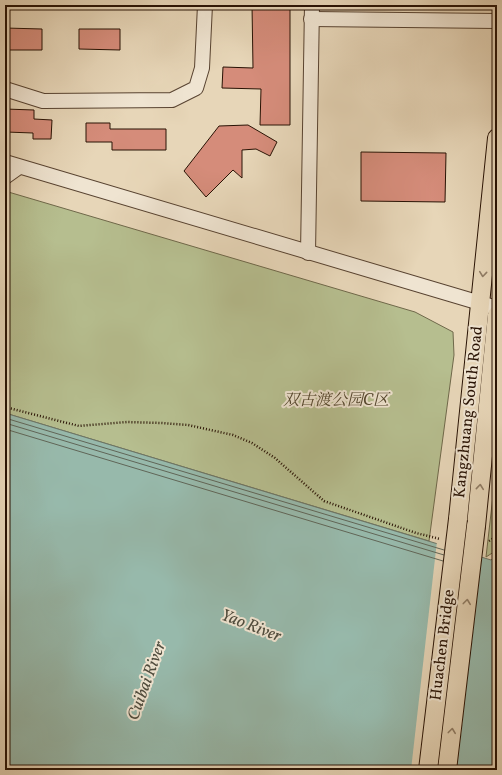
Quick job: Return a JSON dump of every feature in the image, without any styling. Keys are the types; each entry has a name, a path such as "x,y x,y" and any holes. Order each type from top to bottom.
{"main road":[{"name":"Kangzhuang South Road","path":"458,519 488,306 497,138"},
{"name":"Kangzhuang South Road","path":"447,770 479,534 497,315"},
{"name":"Huachen Bridge","path":"428,770 458,519"}],"street":[{"path":"5,89 43,101 172,100 196,88 202,68 205,5"},
{"path":"308,253 312,12 497,21"},
{"path":"5,162 488,306"},
{"path":"5,177 19,167"}],"path":[{"path":"5,408 79,426 127,422 162,423 188,425 233,435 252,443 274,458 324,501 416,533 447,539"},
{"path":"479,534 488,542 497,536"}],"green space":[{"name":"双古渡公园C区","path":"5,191 415,312 453,332 454,355 429,541 5,413"},
{"path":"497,461 497,550 486,557"}],"water":[{"path":"5,413 491,560 497,555 497,770 5,770"}],"pier":[{"path":"437,541 481,555 457,770 411,770"}],"building":[{"path":"252,5 290,5 290,125 260,125 261,89 222,88 223,67 253,68"},
{"path":"5,28 42,29 42,50 5,50"},
{"path":"79,29 120,29 120,50 79,49"},
{"path":"5,109 34,110 34,119 52,120 51,139 33,139 33,133 6,132"},
{"path":"86,123 110,123 110,129 166,129 166,150 112,150 112,142 86,142"},
{"path":"248,125 277,142 270,156 256,149 242,150 242,178 233,170 206,197 184,171 219,126"},
{"path":"361,152 446,153 445,202 361,201"}],"water label":[{"name":"Yao River","path":"251,626"},
{"name":"Cuibai River","path":"147,681"}]}
